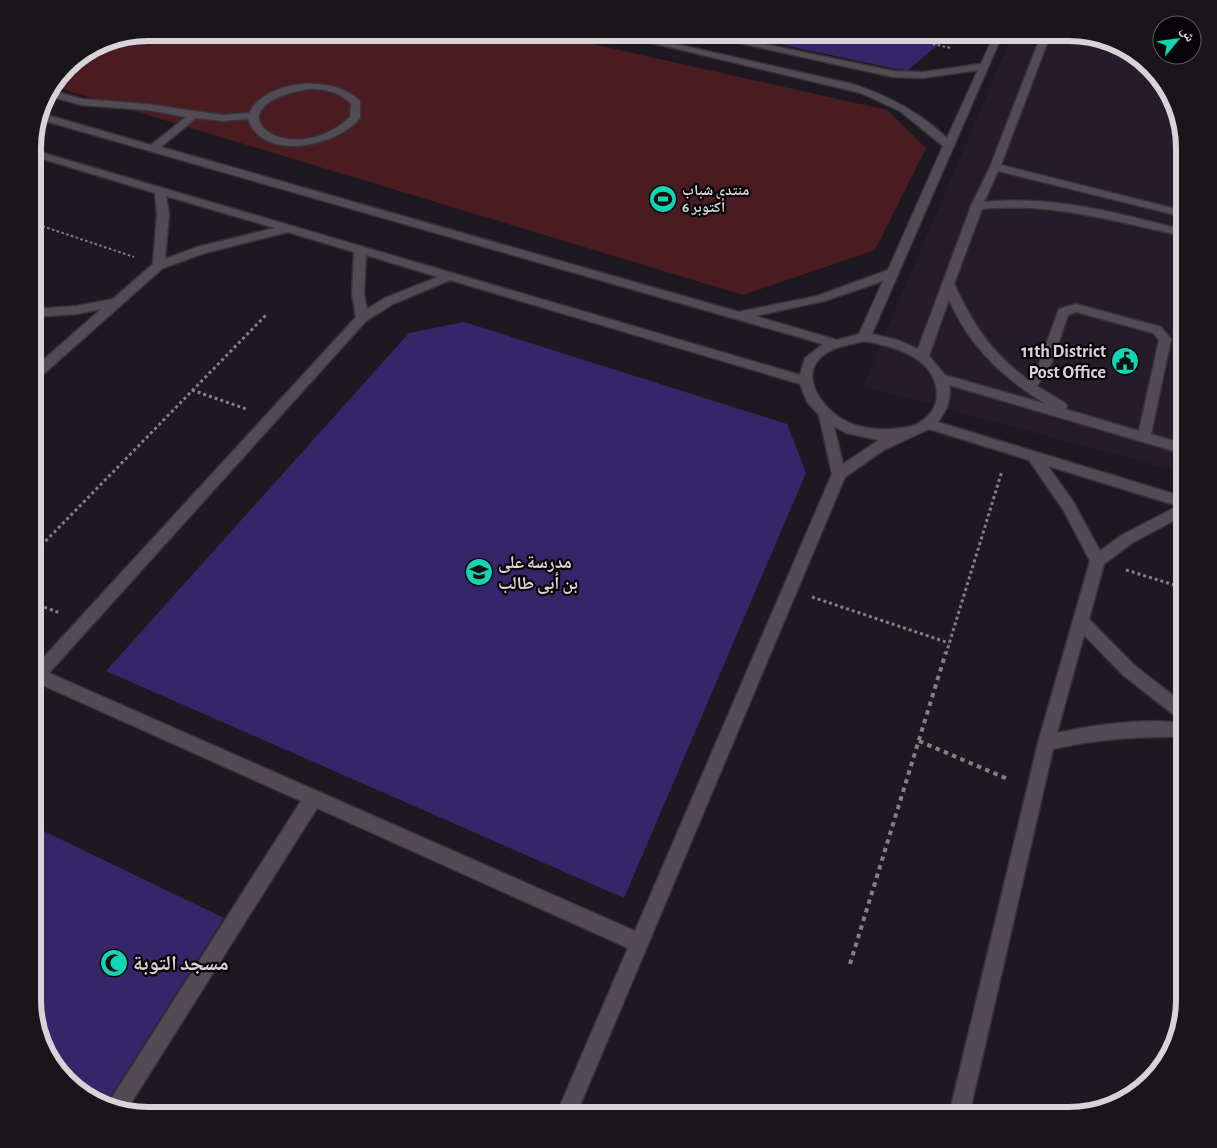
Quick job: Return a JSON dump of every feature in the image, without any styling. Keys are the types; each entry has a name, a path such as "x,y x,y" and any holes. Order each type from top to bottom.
{"street":[{"path":"651,41 850,86 880,96 906,109 929,126 949,146"},
{"path":"738,41 893,74 923,75 986,61"},
{"path":"864,337 995,41"},
{"path":"922,356 977,206 995,167 1044,41"},
{"path":"308,86 321,86 343,92 351,97 357,110 355,118 340,132 316,140 302,142 288,142 265,136 254,124 253,116 256,109 271,96 308,86"},
{"path":"56,94 81,102 147,107 194,115 224,118 253,116"},
{"path":"152,149 194,115"},
{"path":"46,118 834,343"},
{"path":"41,155 804,381"},
{"path":"995,167 1176,212"},
{"path":"159,265 163,214 160,190"},
{"path":"977,206 1016,202 1058,204 1100,212 1176,231"},
{"path":"41,365 159,265 227,242 288,229"},
{"path":"360,249 358,294 362,318"},
{"path":"738,315 781,309 822,300 893,272"},
{"path":"41,671 362,318 389,301 450,276"},
{"path":"949,285 960,314 979,343 1008,371 1030,387 1088,421"},
{"path":"41,312 77,310 114,303"},
{"path":"1030,387 1045,365 1063,312 1069,309 1076,308 1156,330 1165,339 1144,437"},
{"path":"569,1107 839,474 879,446 929,424 941,410 945,394 941,378 922,356 905,347 887,341 864,337 834,343 818,352 807,365 804,381 807,393 814,405 825,416 847,429 874,436 902,435"},
{"path":"941,378 1176,447"},
{"path":"825,416 839,474"},
{"path":"929,424 1176,500"},
{"path":"1034,457 1080,523 1097,561"},
{"path":"960,1107 1034,790 1097,561 1127,539 1176,513"},
{"path":"1080,620 1110,654 1147,687 1176,707"},
{"path":"41,681 314,798 640,943"},
{"path":"1046,743 1100,731 1157,727 1176,729"},
{"path":"119,1103 314,798"}],"path":[{"path":"913,41 986,61"},
{"path":"41,226 159,265"},
{"path":"41,546 267,314"},
{"path":"192,390 271,417"},
{"path":"850,964 1009,449"},
{"path":"1097,561 1176,586"},
{"path":"790,589 949,643"},
{"path":"919,741 1034,790"}],"shaded area":[{"name":"منتدى شباب 6 أكتوبر","path":"580,41 887,110 926,148 875,250 743,295 59,88 83,63 101,52 134,42"},
{"path":"1010,41 1090,43 1110,49 1128,59 1145,72 1158,89 1168,107 1176,141 1176,471 863,386"}],"building":[{"path":"783,41 942,41 908,70 783,45"},
{"name":"مدرسة على بن أبى طالب","path":"464,322 787,424 806,473 624,898 106,671 409,333"},
{"name":"مسجد التوبة","path":"41,830 224,918 109,1100 89,1089 72,1076 59,1059 49,1041 41,1007"}],"place":[{"name":"منتدى شباب 6 أكتوبر","path":"663,199"},
{"name":"11th District Post Office","path":"1125,361"},
{"name":"مدرسة على بن أبى طالب","path":"479,572"},
{"name":"مسجد التوبة","path":"114,963"}]}
